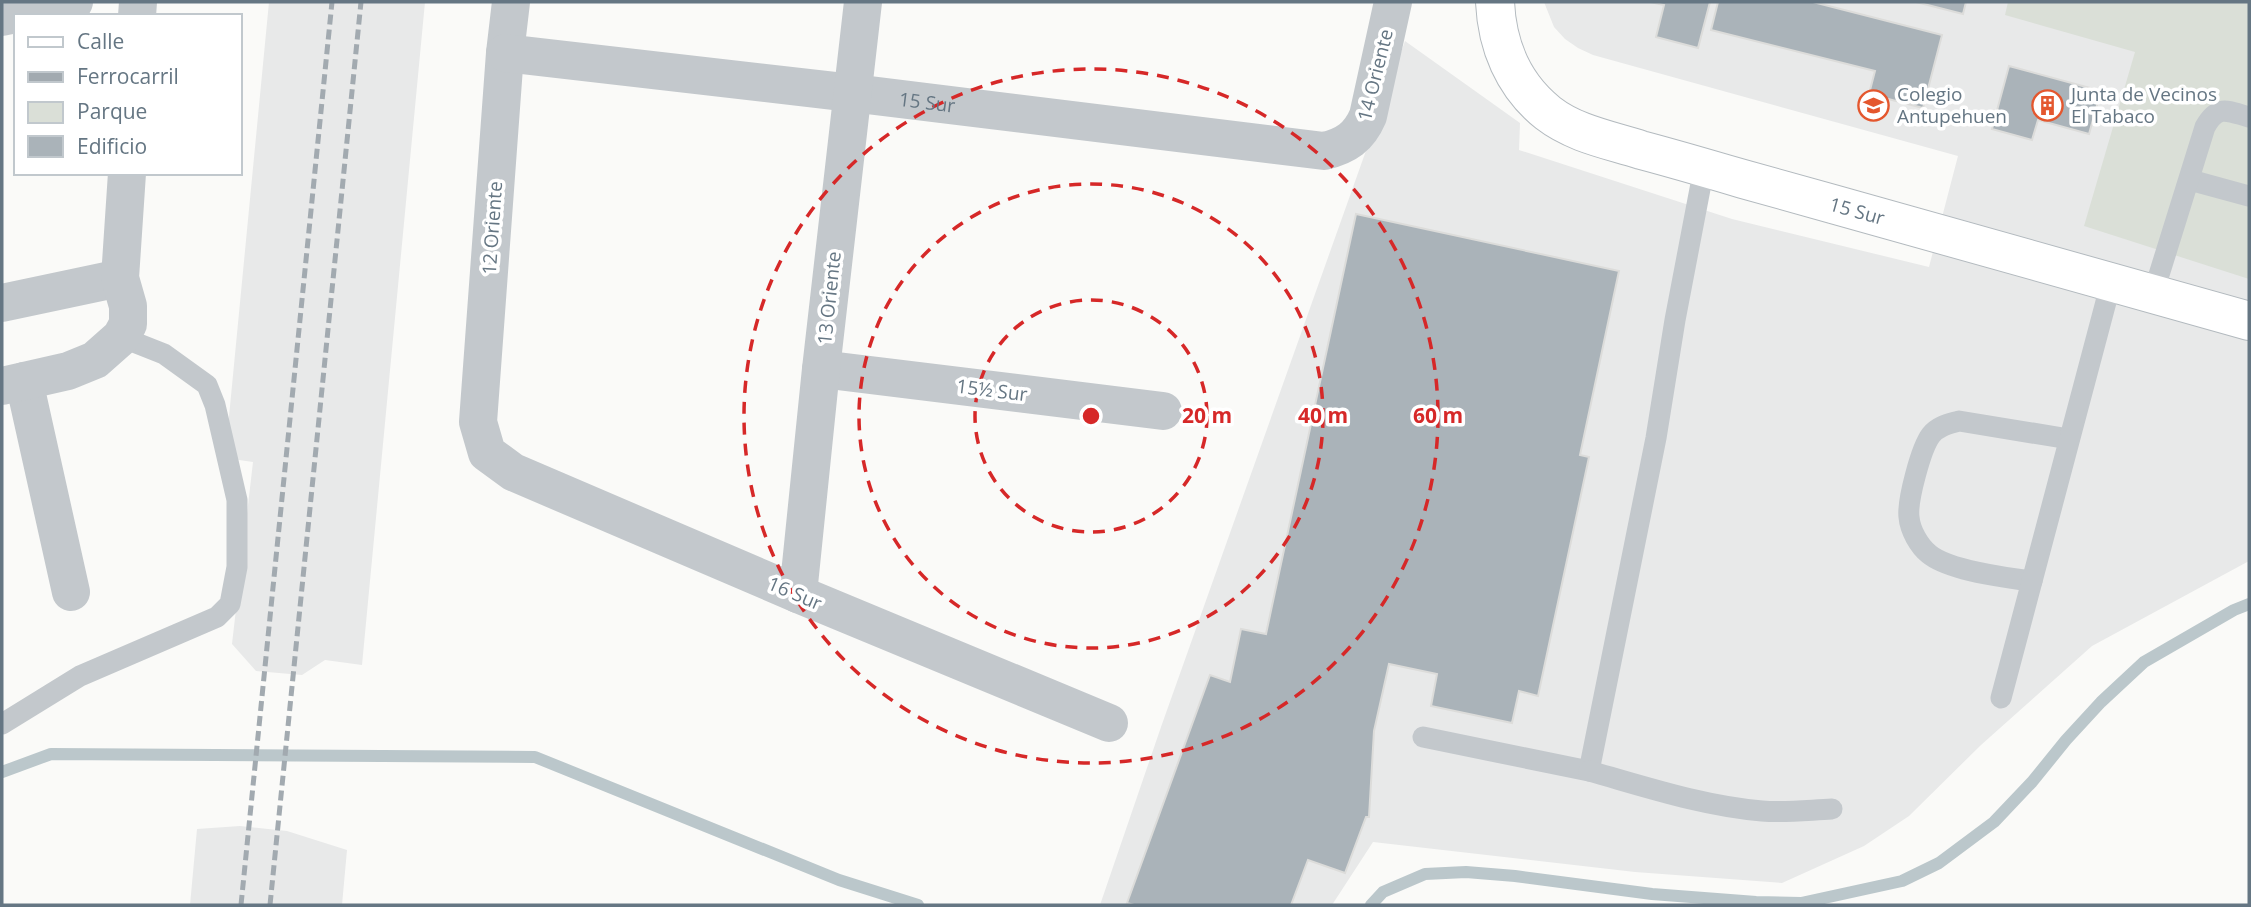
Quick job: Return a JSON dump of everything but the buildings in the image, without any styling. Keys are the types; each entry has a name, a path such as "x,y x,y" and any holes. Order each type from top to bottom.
{"main road":[{"name":"15 Sur","path":"1495,2 1501,44 1508,62 1530,96 1548,113 1569,127 1704,168 2249,321"}],"street":[{"path":"16,14 74,2"},
{"name":"12 Oriente","path":"487,453 478,422 511,2"},
{"name":"13 Oriente","path":"798,594 863,2"},
{"name":"14 Oriente","path":"1346,143 1356,136 1367,116 1393,2"},
{"name":"15 Sur","path":"505,53 1312,150 1324,151 1346,143"},
{"path":"71,592 13,383 68,371 95,360 121,337 128,324 128,306 120,278 127,175"},
{"path":"2,303 120,278"},
{"name":"15½ Sur","path":"821,369 1163,411"},
{"name":"16 Sur","path":"487,453 513,472 1109,723"}],"lane":[{"path":"2153,294 2197,151 2212,115 2225,111 2249,117"},
{"path":"1589,771 1656,438 1704,168"},
{"path":"2190,180 2249,196"},
{"path":"2001,698 2111,283"},
{"path":"2,724 80,677 217,617 230,604 237,567 237,500 215,405 207,385 164,354 121,337"},
{"path":"2032,581 1993,576 1944,562 1931,556 1919,545 1909,517 1916,468 1931,434 1943,425 1959,421 2069,439"},
{"path":"1423,737 1589,771 1677,796 1734,808 1765,811 1832,810"}],"shaded area":[{"path":"269,2 425,2 362,665 325,660 302,675 256,671 232,644 253,462 225,458"},
{"path":"1544,2 2249,2 2249,561 2092,646 1981,745 1909,816 1864,846 1782,883 1635,872 1373,842 1332,905 1100,905 1405,41 1520,123 1519,150 1732,219 1929,267 1958,156 1593,55 1565,39 1554,27"},
{"path":"240,826 287,831 347,850 342,905 190,905 197,829"}],"green space":[{"path":"2008,2 2249,2 2249,279 2084,226 2135,52 2005,15"}],"waterway":[{"path":"1371,905 1383,892 1425,874 1466,872 1652,894 1801,903 1902,881 1939,863 1994,822 2101,702 2144,662 2249,604"},
{"path":"2,772 51,754 535,757 839,880 918,905"}],"railway":[{"path":"241,905 332,2"},
{"path":"270,905 361,2"}],"place":[{"name":"Colegio Antupehuen","path":"1874,105"},
{"name":"Junta de Vecinos El Tabaco","path":"2048,105"}]}
